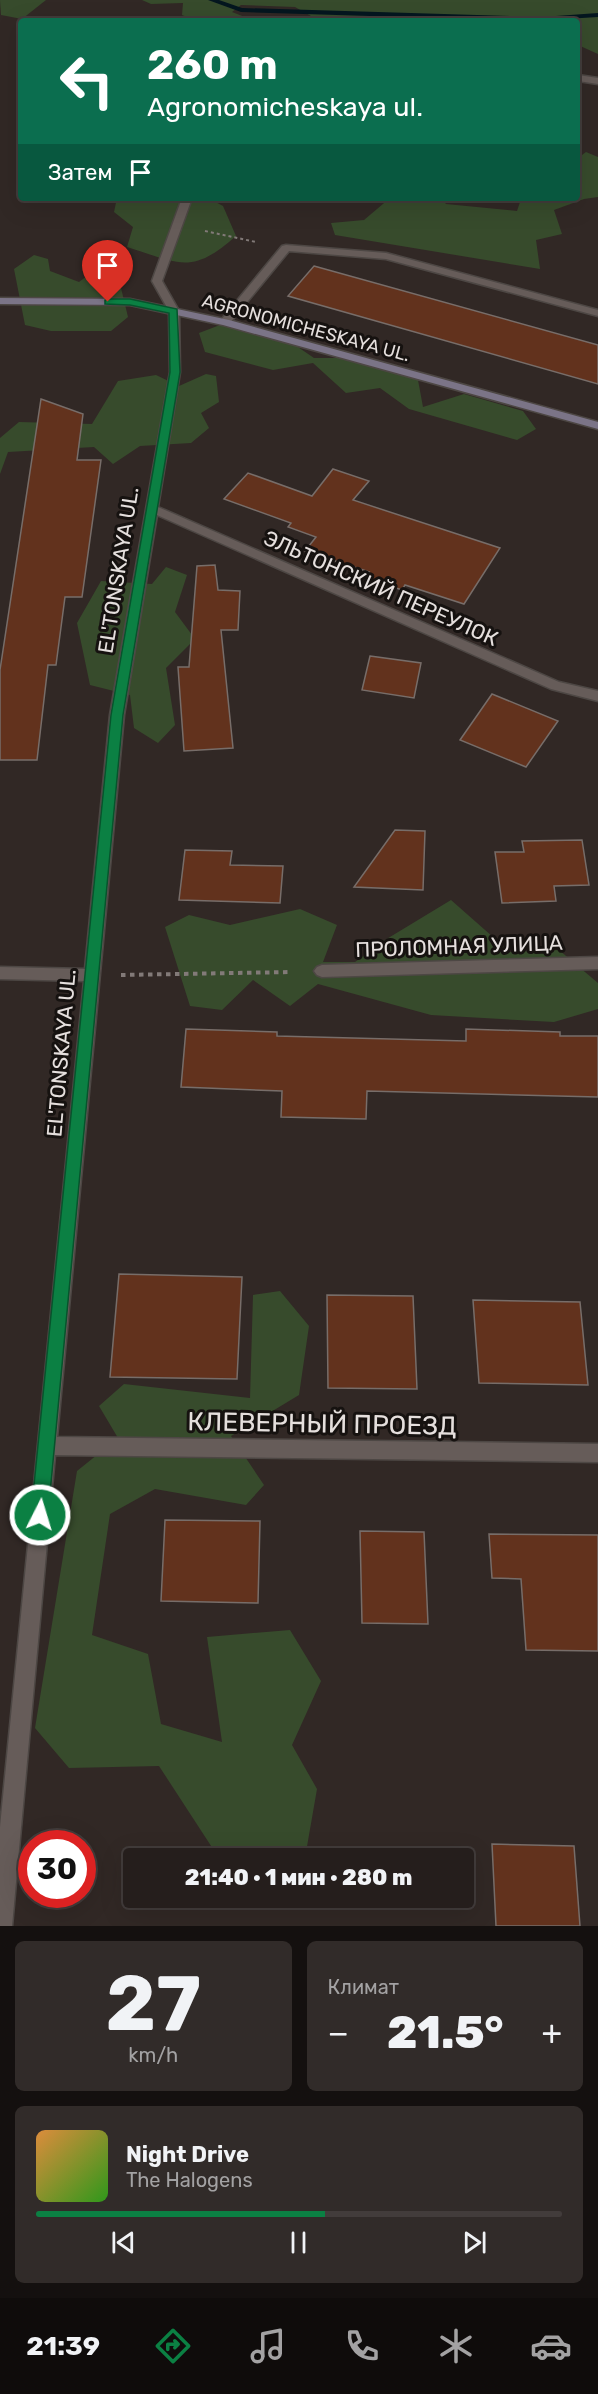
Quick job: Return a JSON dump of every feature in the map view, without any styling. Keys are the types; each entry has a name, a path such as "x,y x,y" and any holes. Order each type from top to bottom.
{"street":[{"path":"580,78 598,81"},
{"name":"EL'TONSKAYA UL.","path":"2,1926 90,975 117,715 175,372 174,311 157,281 186,201"},
{"path":"225,321 286,248 386,256 598,313"},
{"name":"AGRONOMICHESKAYA UL.","path":"0,301 130,302 225,321 598,426"},
{"name":"ЭЛЬТОНСКИЙ ПЕРЕУЛОК","path":"151,508 555,686 598,696"},
{"name":"ПРОЛОМНАЯ УЛИЦА","path":"322,971 598,963"},
{"path":"0,973 90,975"},
{"name":"КЛЕВЕРНЫЙ ПРОЕЗД","path":"46,1446 598,1453"}],"path":[{"path":"178,225 286,248"},
{"path":"90,975 322,971"}],"green space":[{"path":"0,0 46,0 23,18 1,15"},
{"path":"142,0 598,0 598,54 580,46 580,18 315,18 295,7 241,5 232,12 247,18 190,18 182,15 183,3 151,4"},
{"path":"586,152 598,157 598,197 580,200 580,156"},
{"path":"116,201 214,201 223,206 236,236 207,257 184,263 172,261 127,247 133,227 114,212"},
{"path":"386,201 444,201 446,204 517,211 520,202 518,201 579,201 554,210 562,234 536,240 540,269 335,235 331,223 364,220"},
{"path":"34,255 48,259 50,271 79,282 95,270 122,266 121,288 128,317 111,331 51,331 25,325 14,269"},
{"path":"220,325 292,343 314,358 343,358 418,380 423,407 464,394 523,411 536,429 517,440 409,409 380,388 346,393 313,363 273,370 205,352 199,333"},
{"path":"206,374 216,376 219,402 201,413 209,428 191,443 140,446 113,464 94,447 8,452 0,474 0,438 19,422 92,424 118,381 156,375 179,386"},
{"path":"166,567 187,575 175,612 195,639 166,668 175,725 158,743 134,728 130,695 90,685 77,623 101,581 152,584"},
{"path":"451,900 510,952 559,950 598,983 598,1009 554,1022 431,1015 318,984 290,1006 253,980 222,1010 190,1006 165,927 189,915 230,925 300,909 337,925 323,962 355,962 385,940"},
{"path":"280,1291 309,1326 299,1395 231,1436 264,1485 246,1505 155,1489 110,1514 92,1635 148,1654 161,1724 222,1742 207,1637 290,1630 321,1681 292,1745 317,1789 307,1848 212,1848 159,1766 69,1768 35,1728 77,1471 118,1438 99,1406 124,1384 250,1398 253,1295"}],"building":[{"path":"314,266 598,345 598,384 288,296"},
{"path":"41,399 83,414 77,460 101,460 82,597 65,597 56,665 48,665 37,760 0,760 0,670"},
{"path":"333,469 369,481 353,500 500,548 464,604 405,585 402,590 365,577 369,572 305,551 316,537 288,527 291,523 224,499 248,473 312,496"},
{"path":"215,565 218,590 240,591 238,630 221,630 233,748 184,751 178,667 189,667 197,566"},
{"path":"370,656 421,663 414,698 362,690"},
{"path":"492,694 558,721 526,767 460,740"},
{"path":"395,830 425,831 423,890 354,887"},
{"path":"582,840 589,885 554,886 556,901 502,903 495,852 524,852 522,841"},
{"path":"185,850 232,851 230,865 283,866 280,903 179,900"},
{"path":"186,1029 277,1032 277,1036 466,1041 466,1029 560,1032 560,1036 598,1036 598,1097 367,1091 366,1119 281,1117 282,1091 181,1087"},
{"path":"119,1274 242,1277 237,1379 110,1377"},
{"path":"327,1295 413,1296 417,1389 328,1388"},
{"path":"473,1300 580,1302 588,1385 479,1383"},
{"path":"165,1520 260,1521 258,1603 161,1601"},
{"path":"360,1531 424,1532 428,1624 362,1623"},
{"path":"489,1534 598,1535 598,1651 526,1650 521,1579 492,1578"},
{"path":"492,1844 574,1846 580,1926 496,1926"}],"waterway":[{"path":"212,0 241,10 509,18"},
{"path":"556,18 598,15"}],"route":[{"path":"40,1515 90,975 117,715 175,372 174,311 130,302 108,302"}]}
